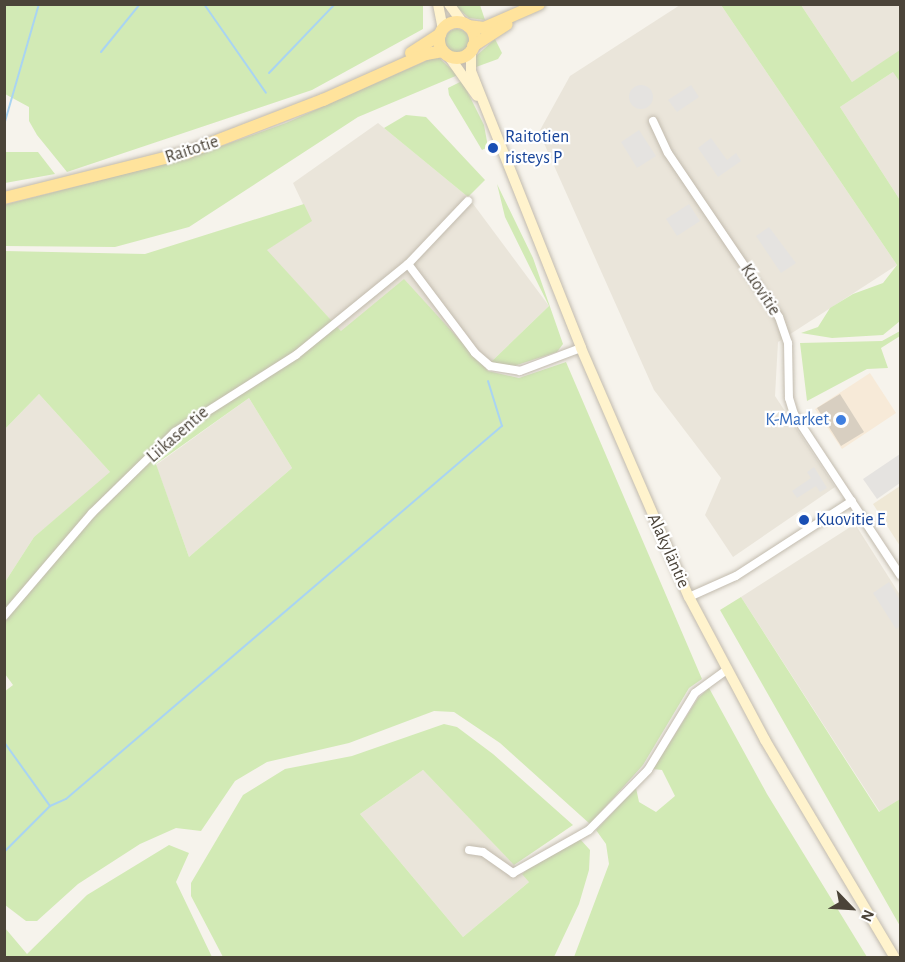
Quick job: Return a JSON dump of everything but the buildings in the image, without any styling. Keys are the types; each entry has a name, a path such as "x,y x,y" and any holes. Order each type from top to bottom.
{"main road":[{"path":"438,4 446,53"},
{"path":"449,4 465,24 472,48 522,13"},
{"path":"465,24 484,28 539,4"},
{"name":"Raitotie","path":"372,78 441,32 465,24"},
{"name":"Raitotie","path":"4,198 188,152 426,54 446,53 460,57 472,48"},
{"name":"Alakyläntie","path":"472,48 471,70 581,348 689,597 727,670 842,874 895,957"},
{"name":"Alakyläntie","path":"446,53 491,119"}],"street":[{"name":"Kuovitie","path":"653,121 668,153 779,317 788,343 789,398 795,414 900,575"},
{"name":"Liikasentie","path":"4,616 92,513 175,432 296,355 408,264 468,201"},
{"path":"408,264 475,353 490,366 520,371 581,348"},
{"path":"689,597 736,576 852,501"},
{"path":"469,850 483,852 513,873 589,830 648,770 695,693 727,670"}],"shaded area":[{"path":"680,5 721,5 897,265 778,342 775,396 835,487 733,557 705,515 721,478 654,390 539,132 570,76"},
{"path":"801,5 900,5 900,200 840,107 893,72 893,56 852,82"},
{"path":"636,85 646,85 653,92 653,102 646,109 636,109 629,102 629,92"},
{"path":"691,85 699,97 677,112 668,100"},
{"path":"378,123 468,197 549,306 491,362 488,371 341,331 266,250 311,221 293,183"},
{"path":"639,130 656,156 637,168 621,142"},
{"path":"711,138 727,160 736,153 741,161 718,177 698,148"},
{"path":"689,204 700,221 677,236 666,219"},
{"path":"769,227 796,263 781,273 756,236"},
{"path":"870,373 896,413 842,449 815,409"},
{"path":"39,394 111,473 34,537 5,582 5,429"},
{"path":"249,398 292,468 189,557 156,465"},
{"path":"900,454 900,483 877,499 863,479"},
{"path":"814,467 827,488 820,492 816,486 797,498 792,491 811,478 807,472"},
{"path":"900,486 900,546 873,504"},
{"path":"855,524 900,595 900,799 880,812 741,597"},
{"path":"889,582 900,600 900,626 896,629 873,593"},
{"path":"423,770 530,881 463,937 360,814"}],"green space":[{"path":"423,4 423,29 312,90 67,172 37,135 29,121 29,107 5,94 5,5"},
{"path":"454,5 480,5 485,20 469,18"},
{"path":"721,5 801,5 852,82 900,50 900,82 893,72 840,107 900,200 900,321 883,335 832,338 801,333 818,327 830,308 853,294 883,283 897,265"},
{"path":"457,29 462,30 468,36 468,46 462,52 457,53 452,52 446,46 445,41 446,36 452,30"},
{"path":"495,39 502,53 498,59 476,67 475,57"},
{"path":"437,56 458,75 358,117 189,227 115,247 5,246 4,205 191,157 286,123"},
{"path":"462,81 484,125 488,147 482,150 449,95 448,88"},
{"path":"406,115 426,117 485,180 468,197 384,128"},
{"path":"5,152 38,152 55,174 5,183"},
{"path":"497,184 533,258 563,344 557,352 511,367 491,362 549,306 505,217"},
{"path":"304,204 312,221 267,250 341,331 404,279 488,371 519,378 566,362 702,679 689,688 643,765 590,824 500,743 454,712 434,711 349,743 267,762 235,781 201,831 176,828 140,844 78,884 37,921 26,921 5,905 4,692 13,685 5,674 5,582 34,537 110,472 39,394 5,429 5,251 145,254","holes":["249,398 292,468 189,557 156,464"]},
{"path":"900,331 900,336 881,348 888,368 867,369 807,401 800,343 882,341"},
{"path":"741,597 879,812 900,799 900,926 720,610"},
{"path":"709,688 767,794 867,957 574,957 609,864 606,844 596,830 636,788 639,802 656,812 675,796 662,770 653,769 698,698"},
{"path":"444,724 457,727 493,754 573,825 514,865 423,770 360,814 463,937 529,882 522,874 543,856 580,839 590,850 589,870 579,904 554,957 223,957 191,896 191,883 243,795 285,769 352,756"},
{"path":"169,845 189,853 176,882 212,957 5,957 5,928 27,954 87,895"}],"waterway":[{"path":"4,125 39,4"},
{"path":"101,52 140,4"},
{"path":"204,4 266,93"},
{"path":"269,73 335,4"},
{"path":"50,806 66,799 502,426 488,381"},
{"path":"4,742 50,806 4,852"}],"place":[{"name":"Raitotien risteys P","path":"493,148"},
{"name":"K-Market","path":"841,420"},
{"name":"Kuovitie E","path":"804,520"}]}
